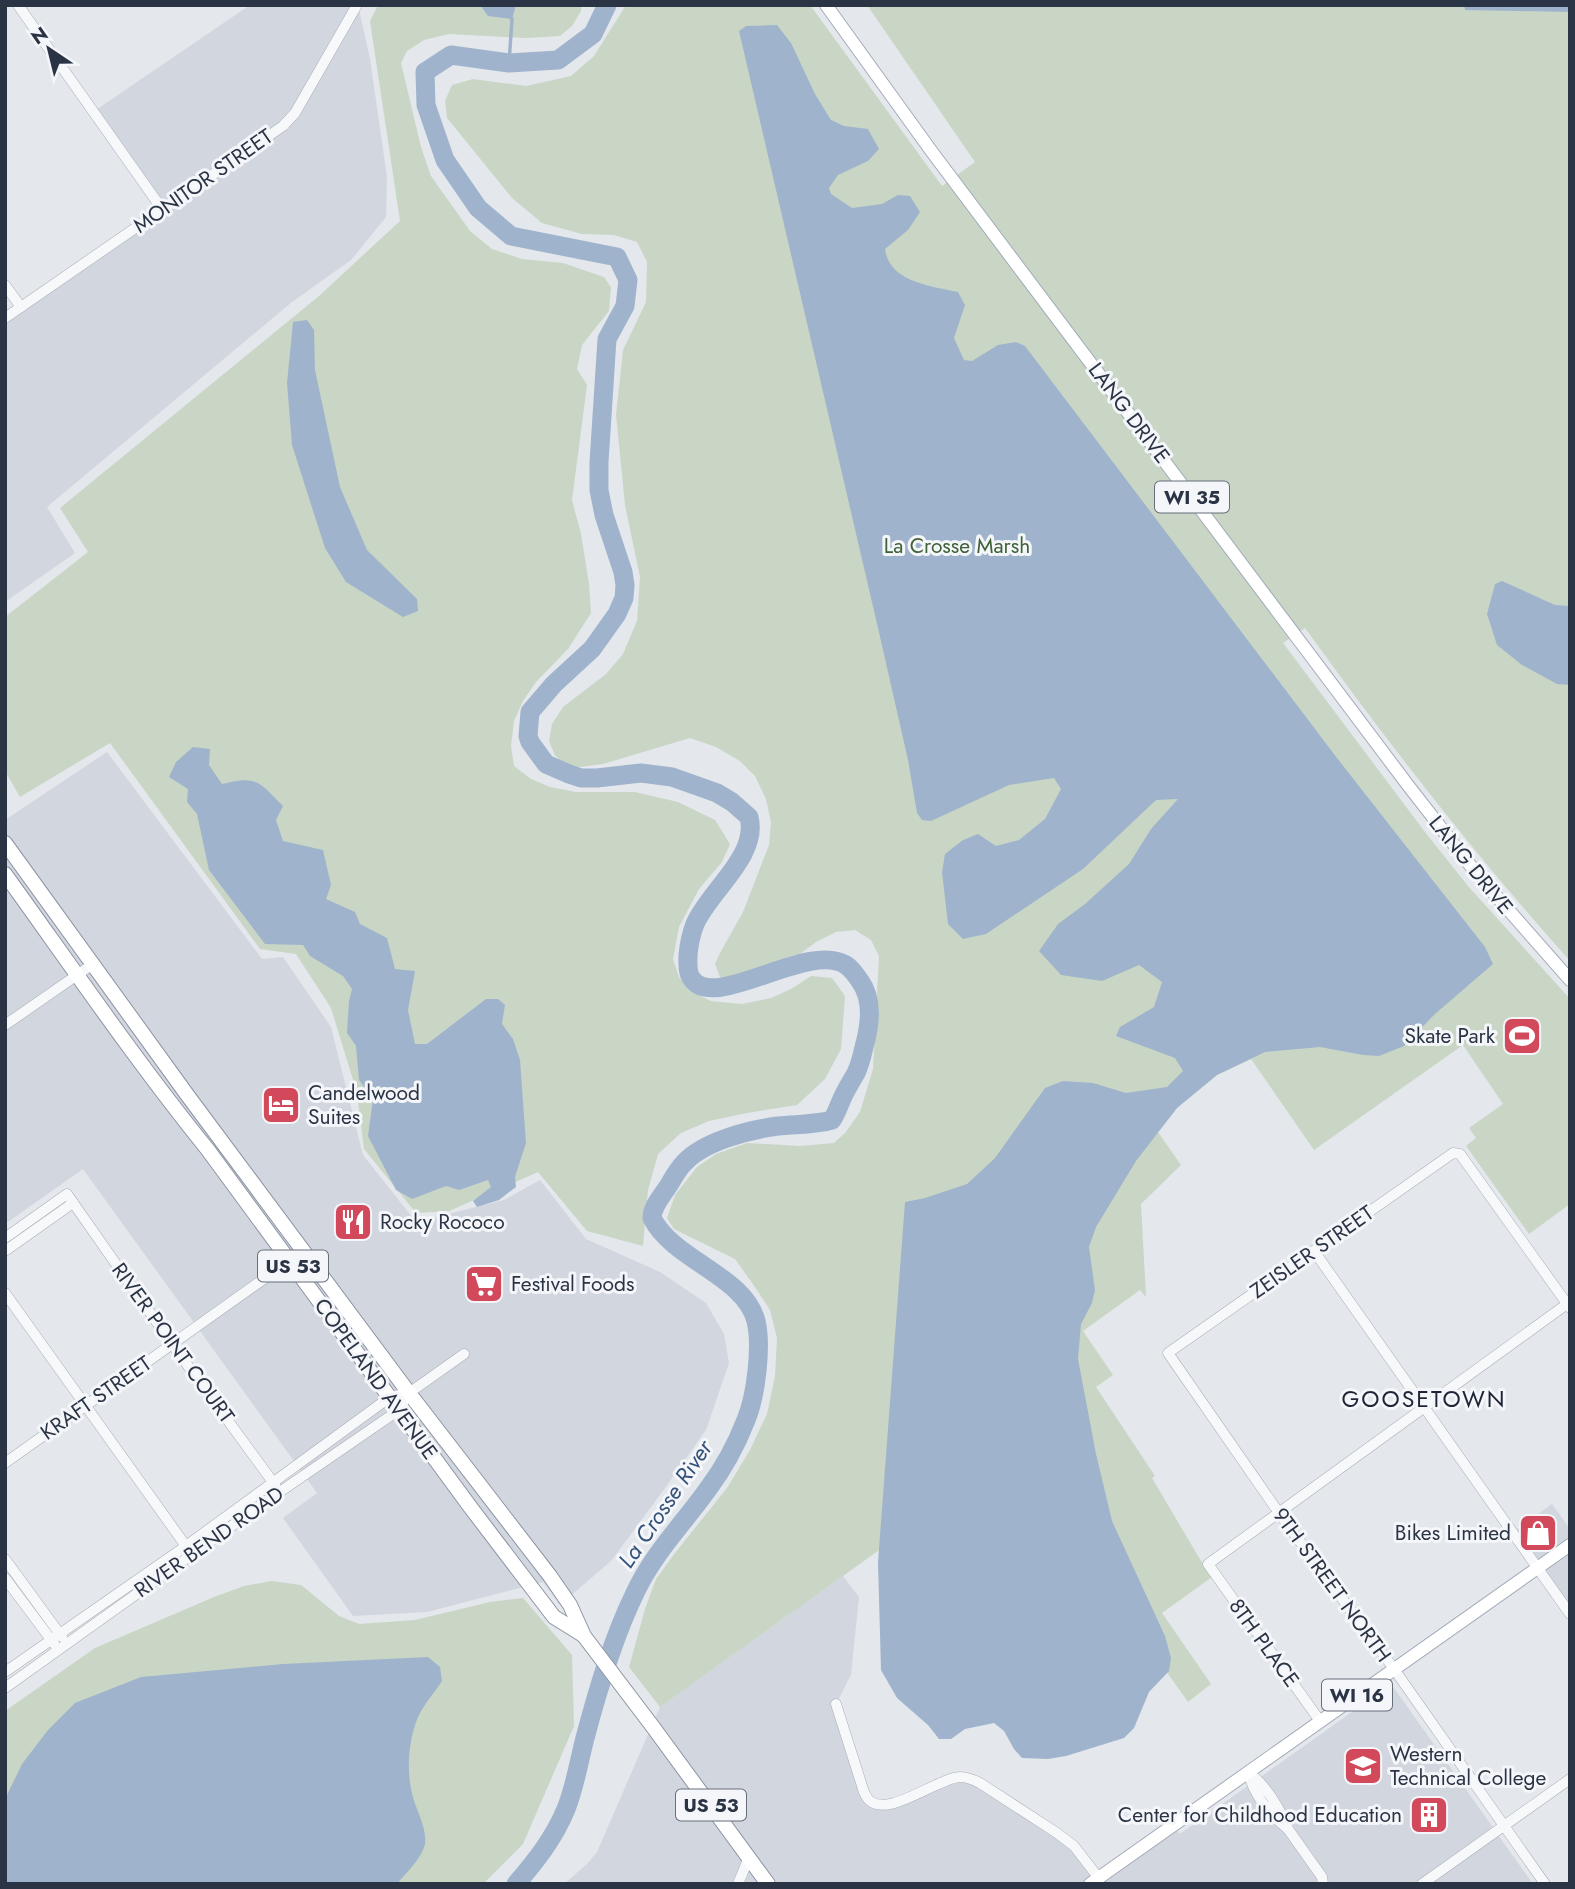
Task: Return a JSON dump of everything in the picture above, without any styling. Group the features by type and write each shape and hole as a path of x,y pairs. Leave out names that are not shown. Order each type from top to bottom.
{"highway":[{"name":"COPELAND AVENUE","path":"5,844 182,1088 555,1584 570,1605 584,1636 749,1857"},
{"name":"COPELAND AVENUE","path":"5,874 471,1508 554,1617 584,1636"},
{"path":"231,1180 243,1187 272,1225 278,1228 286,1227"},
{"name":"US 53","path":"749,1857 768,1884"}],"main road":[{"name":"LANG DRIVE","path":"826,5 932,152 1407,784 1477,874 1570,980"},
{"name":"WI 16","path":"1100,1882 1248,1772 1570,1545"}],"street":[{"path":"18,5 162,209"},
{"name":"MONITOR STREET","path":"5,318 290,120 357,5"},
{"path":"5,285 21,307"},
{"path":"5,1025 93,964"},
{"name":"ZEISLER STREET","path":"1168,1353 1450,1154 1457,1153 1568,1306"},
{"path":"5,1238 70,1199"},
{"path":"5,1251 70,1199"},
{"name":"RIVER POINT COURT","path":"70,1199 172,1345 280,1491"},
{"path":"1314,1251 1570,1614"},
{"name":"KRAFT STREET","path":"5,1462 289,1261"},
{"path":"5,1293 189,1550"},
{"path":"1279,1513 1568,1306"},
{"name":"9TH STREET NORTH","path":"1168,1353 1279,1513 1545,1884"},
{"name":"RIVER BEND ROAD","path":"189,1550 273,1482 390,1397 409,1393 464,1354"},
{"name":"RIVER BEND ROAD","path":"5,1688 59,1642 189,1550 399,1410 409,1393"},
{"name":"8TH PLACE","path":"1279,1513 1208,1564 1320,1721"},
{"path":"5,1559 59,1642"},
{"path":"5,1578 59,1642"},
{"name":"RIVER BEND ROAD","path":"5,1672 59,1642"},
{"path":"836,1704 863,1790 869,1801 881,1806 895,1803 948,1780 960,1777 970,1779 981,1783 1074,1846 1100,1882"},
{"path":"1248,1772 1251,1786 1273,1817 1288,1829 1323,1880 1332,1884"},
{"path":"1422,1884 1570,1779"},
{"path":"738,1884 749,1857"}],"shaded area":[{"path":"250,5 358,5 370,59 387,177 386,217 351,260 292,302 47,507 75,553 5,602 5,318 162,209 93,112"},
{"path":"107,752 262,959 283,957 331,1027 363,1155 416,1222 504,1200 540,1180 586,1239 660,1272 706,1303 724,1334 729,1363 706,1430 612,1560 560,1605 543,1582 427,1612 353,1616 283,1518 317,1493 83,1169 5,1224 5,820"},
{"path":"1552,1504 1570,1529 1570,1614 1512,1533"},
{"path":"843,1576 859,1597 851,1675 836,1704 863,1789 881,1806 960,1777 1057,1833 1099,1876 1173,1825 1180,1834 1383,1690 1394,1688 1533,1884 564,1884 597,1852 660,1707"}],"green space":[{"path":"378,5 581,5 581,11 572,26 560,36 527,38 449,34 424,40 407,51 401,63 421,147 431,176 470,231 492,249 522,259 563,263 604,277 611,287 609,311 582,345 577,369 587,385 572,500 581,534 591,613 568,649 536,682 523,701 514,721 511,746 514,766 531,779 550,787 576,792 635,792 678,802 715,820 730,844 722,862 699,889 679,927 673,959 679,977 688,990 711,1001 742,1004 771,998 811,976 832,978 845,996 841,1049 825,1079 797,1105 709,1121 681,1133 658,1154 648,1190 643,1246 587,1231 538,1172 449,1211 416,1213 364,1149 357,1093 331,1008 296,954 260,949 110,743 20,797 5,771 5,617 88,552 60,508 319,296 400,221 370,21"},
{"name":"La Crosse Marsh","path":"626,5 810,5 942,186 975,162 867,5 1570,5 1570,961 1433,798 1305,628 1283,643 1468,886 1570,999 1570,1204 1529,1234 1466,1146 1476,1138 1469,1128 1503,1104 1463,1045 1314,1150 1251,1059 1217,1075 1177,1108 1158,1132 1181,1165 1141,1204 1146,1297 1140,1290 1083,1331 1113,1375 1096,1387 1155,1476 1152,1478 1212,1577 1162,1613 1211,1684 1188,1702 1012,1455 660,1707 629,1667 656,1579 727,1488 750,1450 767,1414 775,1376 777,1338 770,1310 735,1259 674,1229 667,1218 675,1195 697,1167 716,1154 747,1143 800,1146 834,1143 845,1133 860,1112 873,1069 879,956 871,940 855,930 836,932 816,942 789,962 728,981 720,977 715,964 743,912 769,845 771,822 766,799 755,776 740,761 716,747 690,738 603,764 573,768 555,755 549,741 552,724 563,707 606,674 623,654 637,621 640,577 625,505 616,415 623,350 646,302 647,262 637,242 614,235 582,234 542,223 512,198 447,118 445,101 452,85 473,79 526,86 571,76 594,56"},
{"path":"272,1581 301,1585 339,1616 359,1624 415,1620 490,1602 523,1598 572,1655 574,1726 523,1844 483,1884 5,1884 5,1711 95,1648 214,1597 244,1586"}],"water":[{"path":"480,5 516,5 512,19 488,16"},
{"path":"1464,5 1570,5 1570,12 1465,10"},
{"path":"777,25 791,43 815,94 831,120 844,126 868,129 879,149 868,161 838,175 829,188 831,194 852,208 882,204 898,195 910,196 920,212 908,230 885,249 894,269 913,281 958,292 965,305 954,338 964,360 972,361 998,345 1016,342 1025,346 1337,758 1485,947 1493,964 1435,1014 1404,1046 1379,1056 1320,1047 1265,1052 1217,1075 1177,1108 1136,1161 1096,1227 1089,1247 1095,1290 1092,1303 1081,1324 1078,1359 1112,1521 1165,1636 1171,1658 1169,1671 1149,1692 1134,1728 1124,1738 1048,1759 1022,1758 1004,1731 994,1723 965,1729 951,1739 939,1739 928,1725 897,1698 881,1670 878,1562 905,1202 967,1184 995,1158 1045,1088 1063,1081 1093,1083 1126,1093 1167,1087 1183,1071 1175,1058 1116,1036 1120,1027 1154,1007 1162,982 1139,965 1102,981 1061,975 1039,951 1058,924 1085,904 1129,864 1151,829 1178,799 1156,800 1083,869 986,934 963,939 948,924 942,872 945,854 963,840 978,834 996,846 1019,840 1045,819 1061,789 1054,778 1009,785 931,821 922,820 917,813 908,760 878,628 739,31 746,26"},
{"path":"307,320 314,330 315,370 340,487 367,550 417,599 418,611 403,617 346,582 325,548 292,445 287,383 293,322"},
{"path":"1502,581 1555,605 1570,606 1570,685 1557,684 1522,665 1497,645 1487,614 1495,584"},
{"path":"193,747 210,749 209,765 222,784 243,780 257,783 283,806 276,820 283,841 323,850 331,885 326,899 355,912 360,924 387,938 395,969 415,971 408,1010 415,1044 427,1044 486,999 498,999 505,1005 502,1024 513,1039 520,1060 526,1143 515,1177 516,1187 499,1200 477,1207 473,1201 491,1187 488,1180 459,1190 446,1186 412,1199 396,1190 368,1136 373,1099 359,1080 356,1046 347,1033 352,989 343,976 310,956 303,945 265,944 209,870 197,814 187,802 188,789 169,777 176,762"},
{"path":"428,1657 440,1667 442,1681 418,1717 410,1746 409,1767 411,1787 423,1826 425,1844 417,1860 397,1884 8,1884 5,1875 7,1795 22,1764 48,1730 75,1703 141,1677 283,1664"}],"waterway":[{"name":"La Crosse River","path":"516,1884 544,1849 566,1809 607,1664 635,1593 659,1552 724,1464 742,1429 753,1398 758,1331 749,1305 724,1280 662,1233 652,1218 654,1209 682,1165 703,1148 754,1130 832,1120 859,1067 870,1013 864,988 855,974 846,965 829,960 785,968 738,984 717,988 701,986 688,971 692,932 702,912 747,846 749,817 717,793 672,777 641,773 581,778 569,774 546,764 528,736 530,712 554,684 592,649 617,614 624,598 623,572 604,515 599,490 599,462 607,339 625,306 628,280 617,257 511,236 478,208 445,160 426,105 425,72 451,55 509,63 558,60 593,34 607,5"},
{"path":"509,63 510,17"}],"place":[{"name":"Skate Park","path":"1522,1036"},
{"name":"Candelwood Suites","path":"281,1105"},
{"name":"Rocky Rococo","path":"353,1222"},
{"name":"Festival Foods","path":"484,1284"},
{"name":"Bikes Limited","path":"1538,1533"},
{"name":"Western Technical College","path":"1363,1766"},
{"name":"Center for Childhood Education","path":"1429,1815"}],"district":[{"name":"GOOSETOWN","path":"1424,1399"}]}
